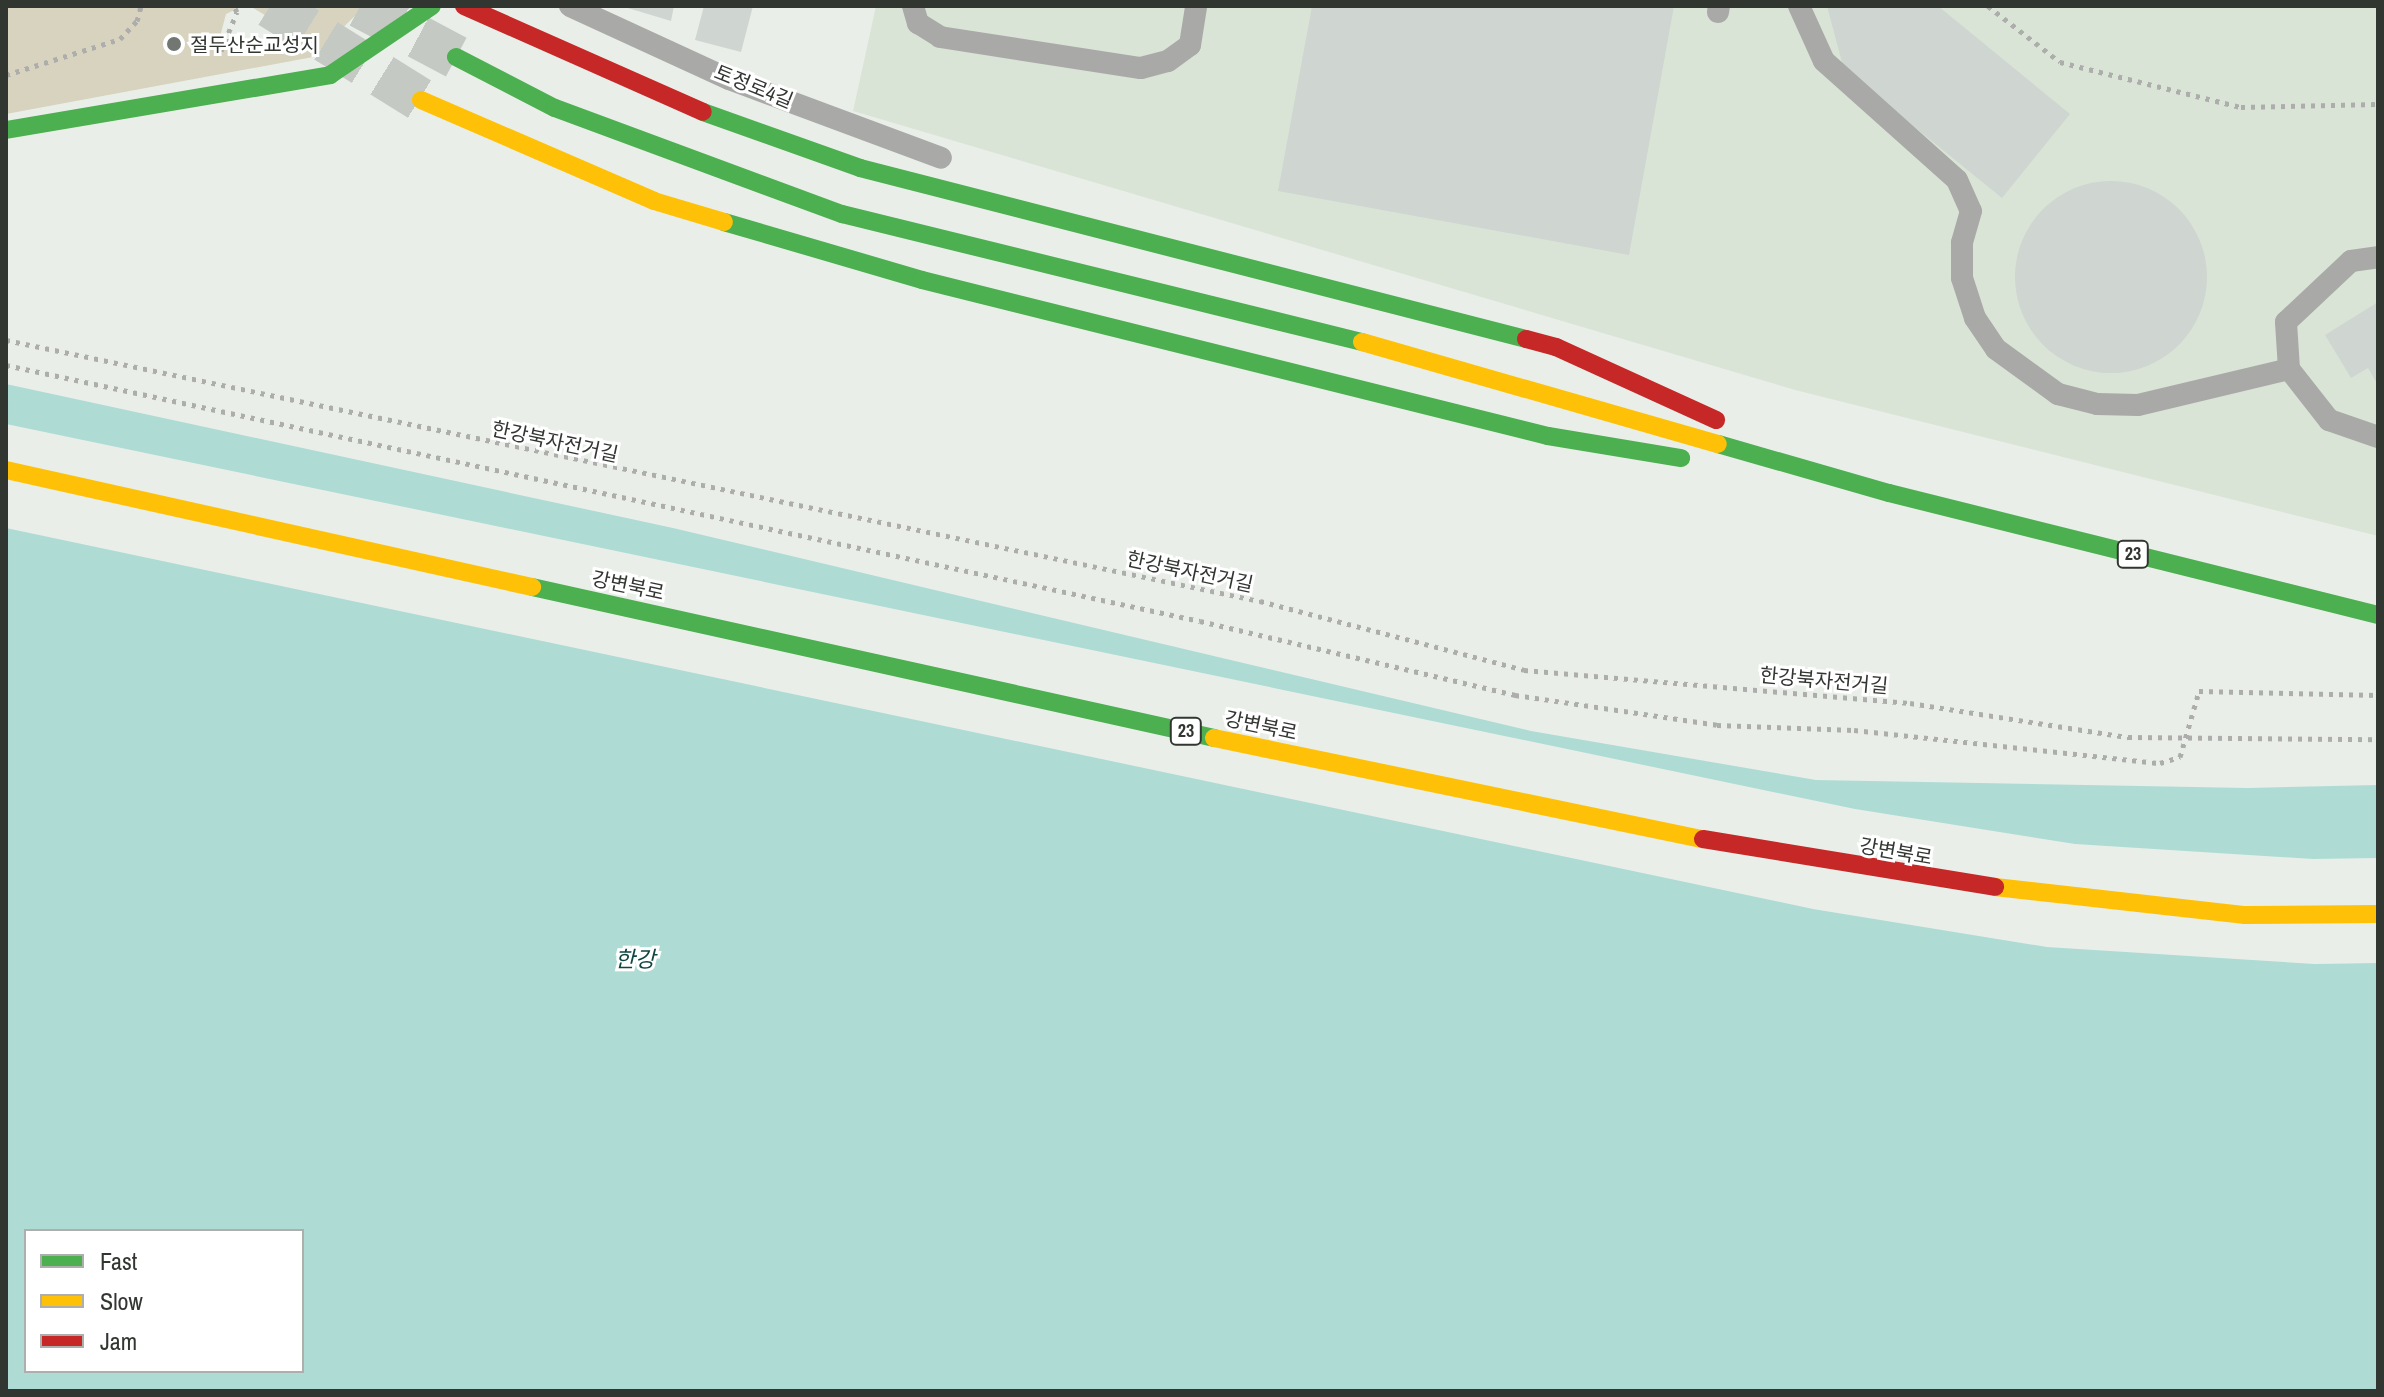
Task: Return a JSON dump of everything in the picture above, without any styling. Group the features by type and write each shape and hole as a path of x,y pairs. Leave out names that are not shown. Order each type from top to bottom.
{"highway":[{"path":"6,130 330,75 432,6"},
{"path":"464,6 739,128 860,168 1556,347 1849,481"},
{"name":"23","path":"456,57 555,108 842,214 1331,333 1889,493 2378,615"},
{"name":"23","path":"421,100 654,201 922,280 1548,436 1889,493"},
{"name":"강변북로","path":"6,470 1473,795 1743,847 1946,882 2245,915 2378,914"}],"lane":[{"name":"토정로4길","path":"570,6 729,79 941,158"},
{"path":"913,6 918,23 940,37 1141,68 1168,61 1190,45 1196,6"},
{"path":"1799,6 1824,61 1957,180 1971,211 1962,243 1962,278 1975,318 1996,349 2024,373 2058,394 2097,404 2138,405 2188,397 2289,369"},
{"path":"2378,257 2351,261 2286,322 2289,369 2329,420 2378,437"}],"path":[{"path":"6,75 120,39 137,21 141,6"},
{"path":"1988,6 2060,62 2241,107 2378,104"},
{"name":"한강북자전거길","path":"6,340 1260,601 1524,670 1910,703 2128,737 2378,739"},
{"path":"6,365 1185,618 1515,695 1717,725 1854,730 2160,763 2180,757 2199,691 2378,695"}],"shaded area":[{"name":"절두산순교성지","path":"6,6 243,6 226,14 221,33 235,48 255,47 273,34 268,17 250,6 365,6 313,57 6,114"},
{"path":"876,6 2378,6 2378,536 1795,390 853,111"}],"water":[{"name":"한강","path":"6,384 673,528 1531,731 1816,780 2248,788 2378,785 2378,1391 6,1391"}],"pier":[{"path":"6,424 1855,809 2075,844 2313,859 2378,858 2378,963 2315,964 2047,947 1813,909 6,528"}],"building":[{"path":"621,6 674,6 671,21"},
{"path":"704,6 753,6 741,52 695,40"},
{"path":"1312,6 1674,6 1629,255 1278,191"},
{"path":"1827,6 1938,6 2070,114 2002,198 1844,70"},
{"path":"2111,181 2130,182 2148,188 2179,209 2200,240 2206,258 2206,296 2200,314 2179,345 2148,366 2130,372 2111,373 2092,372 2074,366 2043,345 2022,314 2016,296 2015,277 2016,258 2022,240 2043,209 2074,188 2092,182"},
{"path":"2378,302 2378,385 2368,368 2351,378 2325,335"}],"tunnel":[{"path":"270,6 421,100"},
{"path":"360,6 456,57"}],"traffic: fast":[{"path":"6,130 330,75 432,6"},
{"path":"456,57 555,108 842,214 1362,342"},
{"path":"703,112 860,168 1526,339"},
{"path":"724,222 922,280 1548,436 1681,458"},
{"path":"1718,444 1889,493 2378,615"},
{"path":"532,587 1214,738"}],"traffic: slow":[{"path":"421,100 654,201 724,222"},
{"path":"1362,342 1718,444"},
{"path":"6,470 532,587"},
{"path":"1214,738 1703,839"},
{"path":"1995,887 2245,915 2378,914"}],"traffic: jam":[{"path":"464,6 703,112"},
{"path":"1526,339 1556,347 1716,420"},
{"path":"1703,839 1995,887"}],"place":[{"name":"절두산순교성지","path":"174,44"}]}
